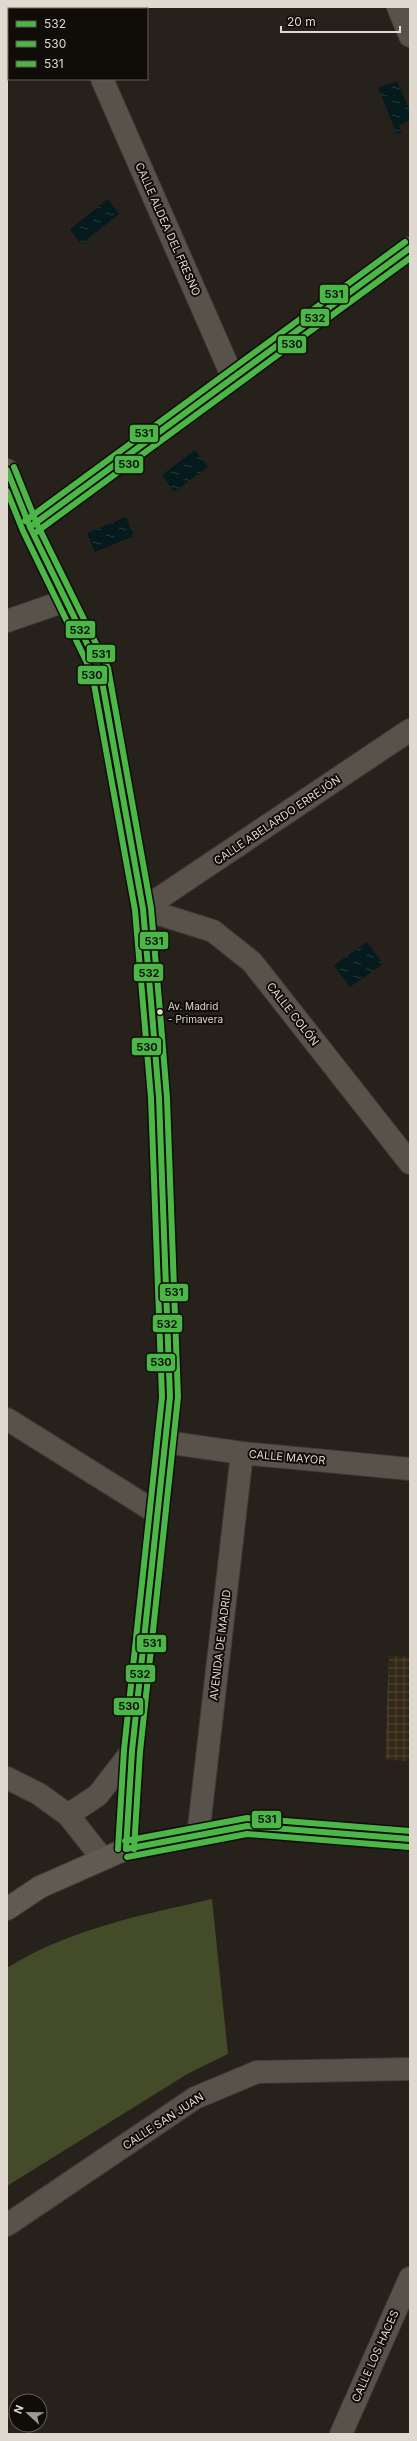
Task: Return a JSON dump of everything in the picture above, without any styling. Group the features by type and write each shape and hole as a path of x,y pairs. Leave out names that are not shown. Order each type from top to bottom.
{"main road":[{"path":"7,1909 40,1887 102,1858 126,1849 247,1826 410,1839"}],"street":[{"path":"398,7 410,36"},
{"name":"CALLE ALDEA DEL FRESNO","path":"102,80 233,378"},
{"path":"30,526 410,248"},
{"path":"7,470 30,526 65,602 100,670 143,909 159,1098 170,1397 132,1752 126,1849"},
{"path":"7,621 65,602"},
{"name":"CALLE ABELARDO ERREJÓN","path":"143,909 410,730"},
{"name":"CALLE COLÓN","path":"143,909 213,931 252,962 410,1163"},
{"path":"7,1419 157,1513"},
{"name":"CALLE MAYOR","path":"165,1442 242,1453 410,1469"},
{"name":"AVENIDA DE MADRID","path":"198,1836 242,1453"},
{"path":"68,1815 98,1795 132,1752"},
{"path":"7,1778 39,1794 68,1815 102,1858"},
{"name":"CALLE SAN JUAN","path":"7,2225 196,2098 257,2072 410,2068"},
{"name":"CALLE LOS HACES","path":"341,2434 410,2278"}],"shaded area":[{"path":"389,1656 410,1657 410,1762 385,1759"}],"green space":[{"path":"212,1899 228,2054 189,2073 7,2186 7,1968 31,1954 81,1933 159,1911"}],"water":[{"path":"397,81 410,111 410,120 399,125 401,133 397,134 378,88"},
{"path":"108,199 119,214 81,244 70,229"},
{"path":"195,450 208,467 174,492 162,475"},
{"path":"126,517 134,536 95,552 87,533"},
{"path":"367,942 383,964 350,987 334,965"}],"transit line":[{"name":"531","path":"25,521 405,242"},
{"name":"532","path":"30,527 410,248"},
{"name":"530","path":"35,533 410,258"},
{"name":"531","path":"14,467 37,524 108,668 151,908 167,1098 178,1397 140,1752 134,1849"},
{"name":"532","path":"7,470 30,527 100,670 143,909 152,1013 159,1098 170,1397 132,1751 126,1849"},
{"name":"530","path":"7,491 23,531 92,673 135,910 151,1098 162,1397 124,1750 118,1849"},
{"name":"531","path":"125,1841 247,1818 410,1831"},
{"name":"532","path":"126,1849 247,1826 410,1839"},
{"name":"530","path":"127,1857 247,1834 409,1847"}],"place":[{"name":"Av. Madrid - Primavera","path":"160,1012"}]}
